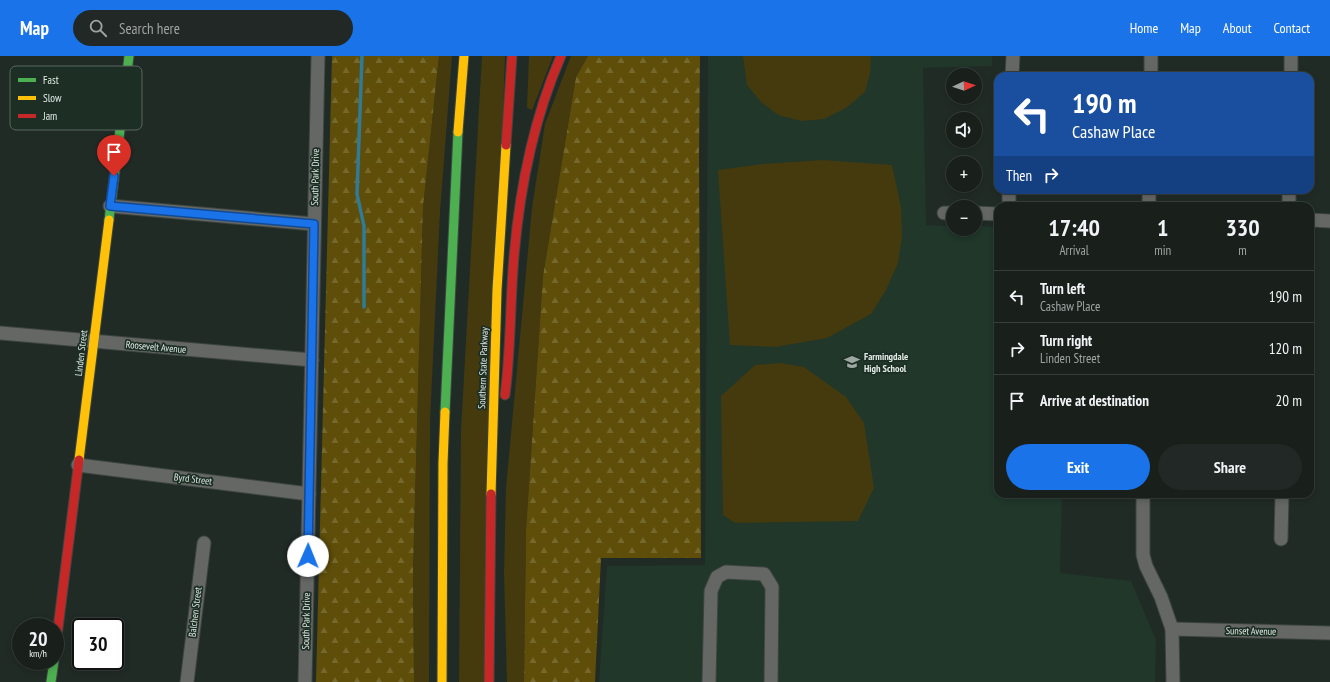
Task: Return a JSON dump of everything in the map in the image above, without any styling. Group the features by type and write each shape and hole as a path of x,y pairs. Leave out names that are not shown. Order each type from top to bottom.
{"main road":[{"name":"Linden Street","path":"128,66 129,56"},
{"path":"442,682 443,463 456,156 464,56"},
{"name":"Southern State Parkway","path":"489,682 489,503 497,288 512,56"},
{"path":"489,503 509,365 516,239 524,173 529,148 544,95 560,56"},
{"name":"Linden Street","path":"59,618 120,130"},
{"path":"51,682 53,670"}],"street":[{"name":"South Park Drive","path":"305,682 318,56"},
{"path":"1012,72 1013,56"},
{"path":"1151,56 1151,72"},
{"path":"1291,56 1291,72"},
{"path":"110,206 314,224"},
{"path":"982,213 994,214"},
{"path":"1314,220 1330,221"},
{"name":"Roosevelt Avenue","path":"0,333 312,360"},
{"name":"Byrd Street","path":"78,465 309,494"},
{"path":"1143,498 1143,555 1146,566 1161,597 1172,629 1173,682"},
{"path":"1281,539 1282,498"},
{"name":"Balchen Street","path":"186,682 204,542"},
{"path":"709,682 711,591 717,577 726,572 764,574 772,587 771,682"},
{"name":"Sunset Avenue","path":"1172,629 1330,633"}],"shaded area":[{"path":"439,56 452,56 440,212 430,420 429,682 414,682 413,572 423,207"},
{"path":"482,56 505,56 484,682 459,682 461,431"},
{"path":"529,56 553,56 532,110 527,108"},
{"path":"571,56 588,56 576,77 543,276 526,530 524,682 507,682 504,573 506,488 532,208 545,124"},
{"name":"Farmingdale High School","path":"708,56 992,56 992,66 923,68 926,225 946,226 946,236 982,236 982,226 994,227 994,498 1062,498 1060,573 1131,581 1156,640 1155,682 599,682 607,566 705,565"},
{"path":"743,56 871,56 870,73 865,92 846,108 824,119 801,121 778,115 761,102 747,85"},
{"path":"822,160 892,165 901,207 902,237 898,263 886,290 871,314 827,338 775,347 730,345 718,170 763,164"},
{"path":"780,363 804,367 846,397 864,423 874,488 858,521 735,523 723,515 721,396 755,365"}],"green space":[{"path":"332,56 439,56 423,207 413,572 414,682 316,682"},
{"path":"588,56 700,56 701,558 601,558 595,682 524,682 526,530 543,276 576,77"}],"waterway":[{"path":"362,56 357,194 364,226 364,307"}],"traffic: fast":[{"path":"128,66 129,56"},
{"path":"109,220 120,130"},
{"path":"445,412 458,132"},
{"path":"51,682 53,670"}],"traffic: slow":[{"path":"458,132 464,56"},
{"path":"491,494 497,290 506,145"},
{"path":"79,460 109,220"},
{"path":"442,682 443,463 445,412"}],"traffic: jam":[{"path":"506,145 512,56"},
{"path":"505,395 514,256 524,179 535,129 551,80 561,56"},
{"path":"59,618 79,460"},
{"path":"489,682 491,494"}],"place":[{"name":"Farmingdale High School","path":"852,362"}],"route":[{"path":"114,176 110,206 314,224 308,556"}]}
